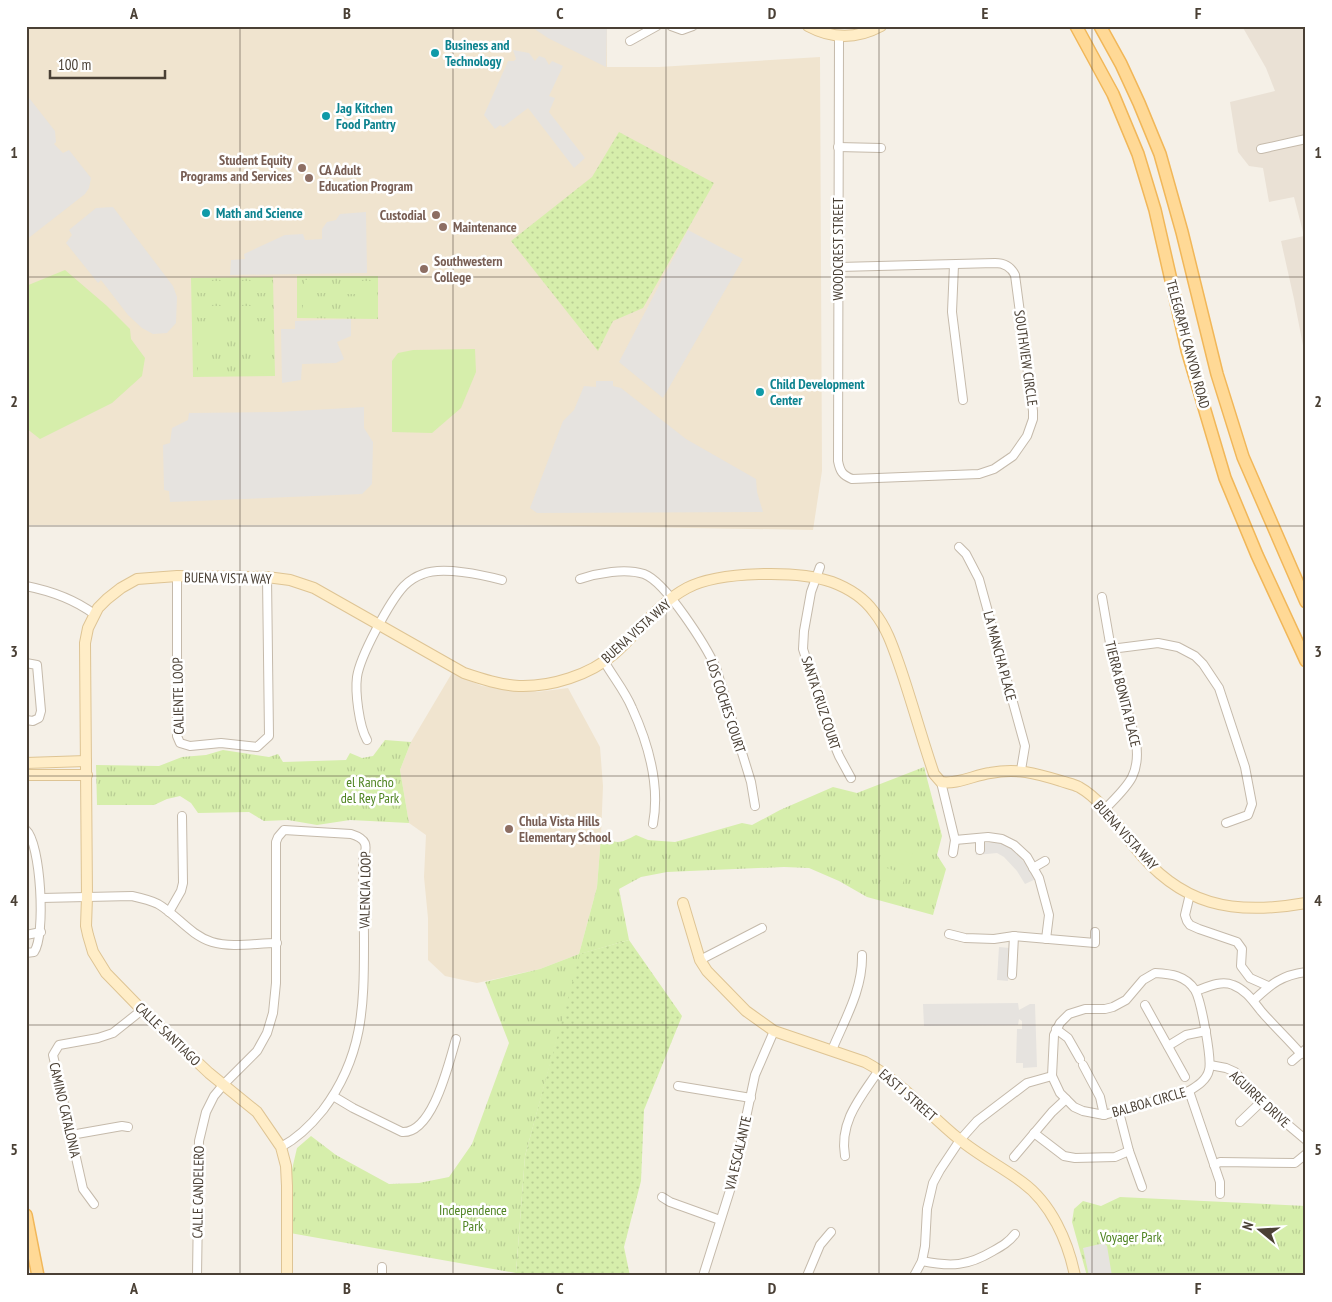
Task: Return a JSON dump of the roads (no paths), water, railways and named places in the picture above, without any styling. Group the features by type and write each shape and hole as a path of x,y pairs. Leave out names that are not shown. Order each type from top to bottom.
{"main road":[{"name":"TELEGRAPH CANYON ROAD","path":"1076,26 1113,94 1138,154 1155,210 1187,350 1225,478 1256,555 1306,661"},
{"name":"TELEGRAPH CANYON ROAD","path":"1100,26 1121,64 1160,154 1182,232 1217,374 1243,457 1306,602"},
{"path":"26,1215 38,1276"}],"street":[{"path":"630,41 657,26"},
{"path":"671,26 682,30 693,26"},
{"path":"808,26 822,33 839,36 865,33 881,26"},
{"name":"WOODCREST STREET","path":"838,461 839,36"},
{"path":"1261,149 1306,139"},
{"path":"838,148 882,148"},
{"name":"SOUTHVIEW CIRCLE","path":"838,461 841,472 852,479 979,474 994,469 1007,461 1023,443 1030,428 1034,411 1015,275 1008,266 1000,263 839,267"},
{"path":"954,265 952,312 963,400"},
{"name":"LA MANCHA PLACE","path":"959,547 966,554 980,581 1025,746 1021,770"},
{"name":"SANTA CRUZ COURT","path":"820,567 811,592 804,627 803,649 834,744 851,778"},
{"path":"367,740 359,720 357,677 363,656 395,597 406,584 423,574 431,572 460,572 502,580"},
{"name":"LOS COCHES COURT","path":"580,579 593,574 608,572 644,574 654,579 671,599 708,650 716,668 751,782 755,806"},
{"name":"BUENA VISTA WAY","path":"86,775 85,643 88,628 94,614 107,599 121,588 138,579 177,576 290,580 314,588 464,673 487,681 518,686 557,682 579,674 604,661 614,654 653,613 686,589 714,579 741,576 782,575 816,578 837,584 852,592 869,606 881,622 890,639 914,706 934,774 942,782 990,773 1021,770 1036,773 1078,787 1105,809 1142,857 1168,880 1190,894 1231,908 1267,908 1306,903"},
{"name":"CALIENTE LOOP","path":"177,576 177,736 180,743 190,746 221,743 257,746 269,736 267,578"},
{"path":"26,586 62,596 84,606 94,614"},
{"name":"TIERRA BONITA PLACE","path":"1102,597 1111,649 1138,756 1136,772 1130,783 1105,809"},
{"path":"1111,649 1148,643 1158,643 1178,648 1195,656 1219,688 1245,767 1252,804 1248,815 1226,823"},
{"path":"604,661 632,707 654,772 656,798 653,824"},
{"path":"26,663 37,665 41,711 39,718 33,721 26,720"},
{"path":"26,763 86,761"},
{"path":"26,775 86,775"},
{"name":"CALLE SANTIAGO","path":"86,775 86,926 90,943 106,973 209,1073 257,1112 281,1147 286,1166 288,1276"},
{"path":"942,782 955,840 952,853"},
{"path":"169,912 181,891 183,883 182,816"},
{"path":"26,830 29,833 41,898 40,932 37,948 30,952"},
{"name":"VALENCIA LOOP","path":"224,1084 251,1058 269,1029 273,1013 276,993 278,837 284,830 351,834 359,837 364,841 366,849 363,860 364,999 355,1046 347,1070 333,1096 307,1128 292,1141 281,1147"},
{"path":"955,840 988,837 1002,839 1014,845 1027,857 1039,878 1049,915 1046,939"},
{"path":"980,838 980,850"},
{"path":"1033,868 1044,861"},
{"path":"1190,894 1185,915 1190,925 1237,942 1242,949 1241,966 1250,978 1268,986"},
{"path":"41,898 139,898 157,904 196,934 211,942 227,945 277,942"},
{"name":"EAST J STREET","path":"683,903 700,960 724,990 746,1011 774,1031 865,1062 879,1070 892,1079 960,1140 1024,1182 1039,1198 1056,1222 1071,1255 1075,1276"},
{"path":"700,960 762,928"},
{"path":"26,935 40,932"},
{"path":"949,934 964,938 994,939 1014,936 1095,943 1096,932"},
{"path":"1012,975 1014,936"},
{"path":"832,1050 858,989 862,955"},
{"path":"1254,1000 1272,983 1306,972"},
{"path":"914,1276 922,1260 925,1246 927,1209 933,1183 940,1170 960,1140 977,1121 1027,1083 1052,1076 1054,1035 1056,1028 1069,1014 1085,1009 1113,1007 1126,1000 1143,980 1155,973 1173,974 1182,978 1196,991 1206,1031 1210,1065"},
{"path":"1196,991 1209,986 1227,983 1240,989 1254,1000 1259,1009 1303,1051 1292,1061"},
{"path":"1145,1005 1185,1077"},
{"name":"CAMINO CATALONIA","path":"94,1204 83,1189 53,1055 59,1045 98,1038 113,1033 142,1010"},
{"path":"1056,1028 1068,1038 1082,1062 1100,1097 1104,1115"},
{"name":"VIA ESCALANTE","path":"703,1276 732,1184 759,1064 774,1031"},
{"path":"1168,1046 1186,1036 1206,1031"},
{"path":"333,1096 402,1132 409,1132 418,1127 438,1097 456,1039"},
{"name":"BALBOA CIRCLE","path":"1052,1076 1060,1093 1074,1107 1083,1111 1104,1115 1189,1091 1199,1085 1209,1072 1210,1065"},
{"name":"AGUIRRE DRIVE","path":"1210,1065 1235,1072 1261,1102 1306,1140"},
{"path":"845,1156 843,1145 850,1113 879,1070"},
{"name":"CALLE CANDELERO","path":"197,1276 199,1141 206,1112 214,1096 224,1084"},
{"path":"678,1086 751,1098"},
{"path":"1189,1091 1220,1182 1220,1194"},
{"path":"1014,1157 1052,1112 1066,1099"},
{"path":"1240,1122 1261,1102"},
{"path":"1119,1112 1142,1187"},
{"path":"71,1135 122,1126 128,1127"},
{"path":"1034,1133 1064,1156 1074,1158 1115,1157 1130,1151"},
{"path":"1214,1165 1220,1162 1295,1163 1306,1154"},
{"path":"662,1196 670,1202 720,1220"},
{"path":"807,1276 820,1245 831,1232"},
{"path":"922,1260 946,1265 969,1262 981,1258 1009,1242 1015,1234"},
{"path":"382,1267 382,1276"}],"place":[{"name":"Business and Technology","path":"435,53"},
{"name":"Jag Kitchen Food Pantry","path":"326,116"},
{"name":"Student Equity Programs and Services","path":"302,168"},
{"name":"CA Adult Education Program","path":"309,178"},
{"name":"Math and Science","path":"206,213"},
{"name":"Custodial","path":"436,215"},
{"name":"Maintenance","path":"443,227"},
{"name":"Southwestern College","path":"424,269"},
{"name":"Child Development Center","path":"760,392"},
{"name":"Chula Vista Hills Elementary School","path":"509,829"}],"park label":[{"name":"el Rancho del Rey Park","path":"370,790"},
{"name":"Independence Park","path":"473,1218"},
{"name":"Voyager Park","path":"1131,1237"}]}
